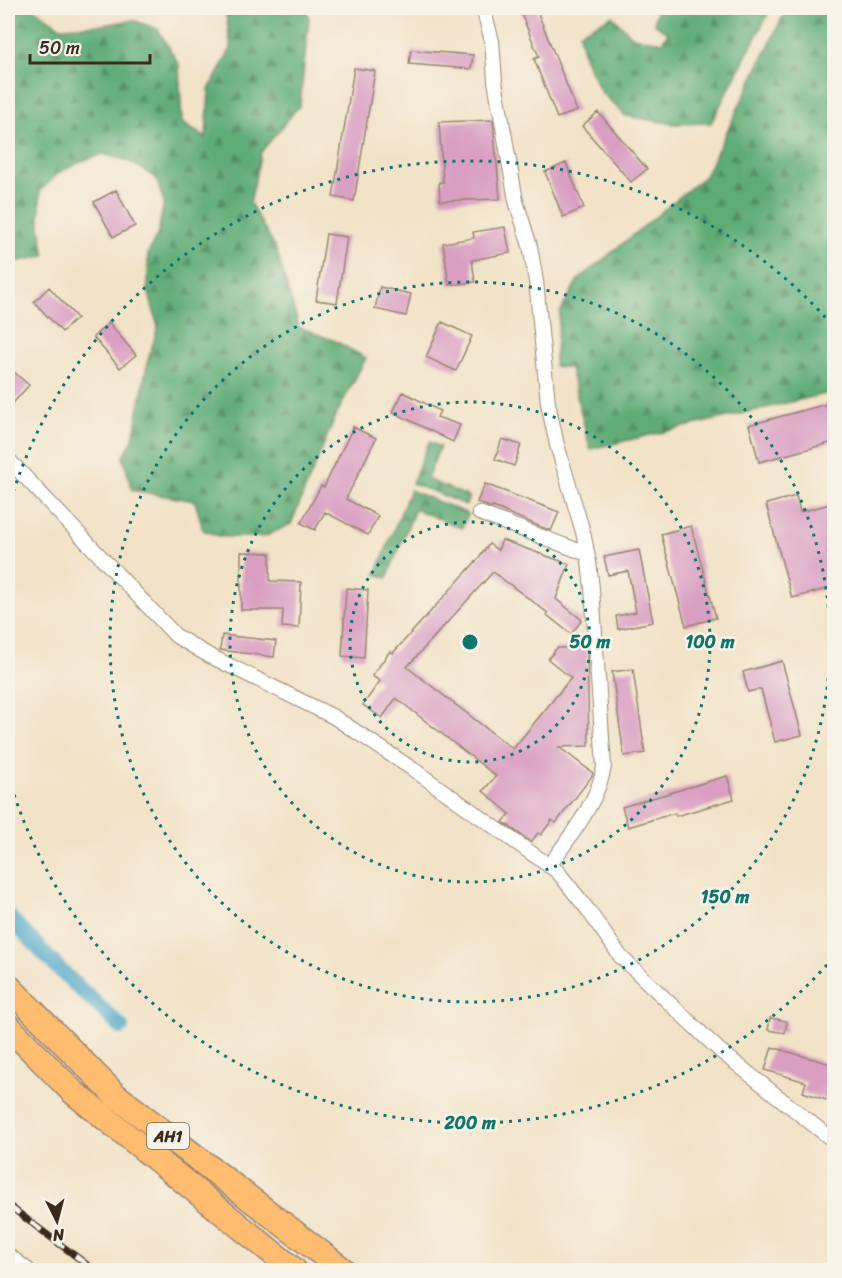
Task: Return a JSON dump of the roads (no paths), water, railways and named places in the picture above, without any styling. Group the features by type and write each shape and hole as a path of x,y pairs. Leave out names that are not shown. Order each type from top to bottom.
{"highway":[{"name":"AH1","path":"8,986 115,1095 343,1270"},
{"name":"AH1","path":"8,1026 73,1092 294,1270"}],"street":[{"path":"483,8 492,41 495,81 516,201 530,246 536,281 548,403 557,445 583,532 592,589 604,767 600,785 577,826 549,866"},
{"path":"8,459 176,636 208,655 334,717 414,770 558,872 621,957 719,1050 834,1141"},
{"path":"479,513 587,554"},
{"path":"8,1256 18,1270"},
{"path":"8,1256 28,1270"}],"waterway":[{"path":"8,916 60,970 121,1027"}],"railway":[{"path":"8,1205 94,1270"}]}
